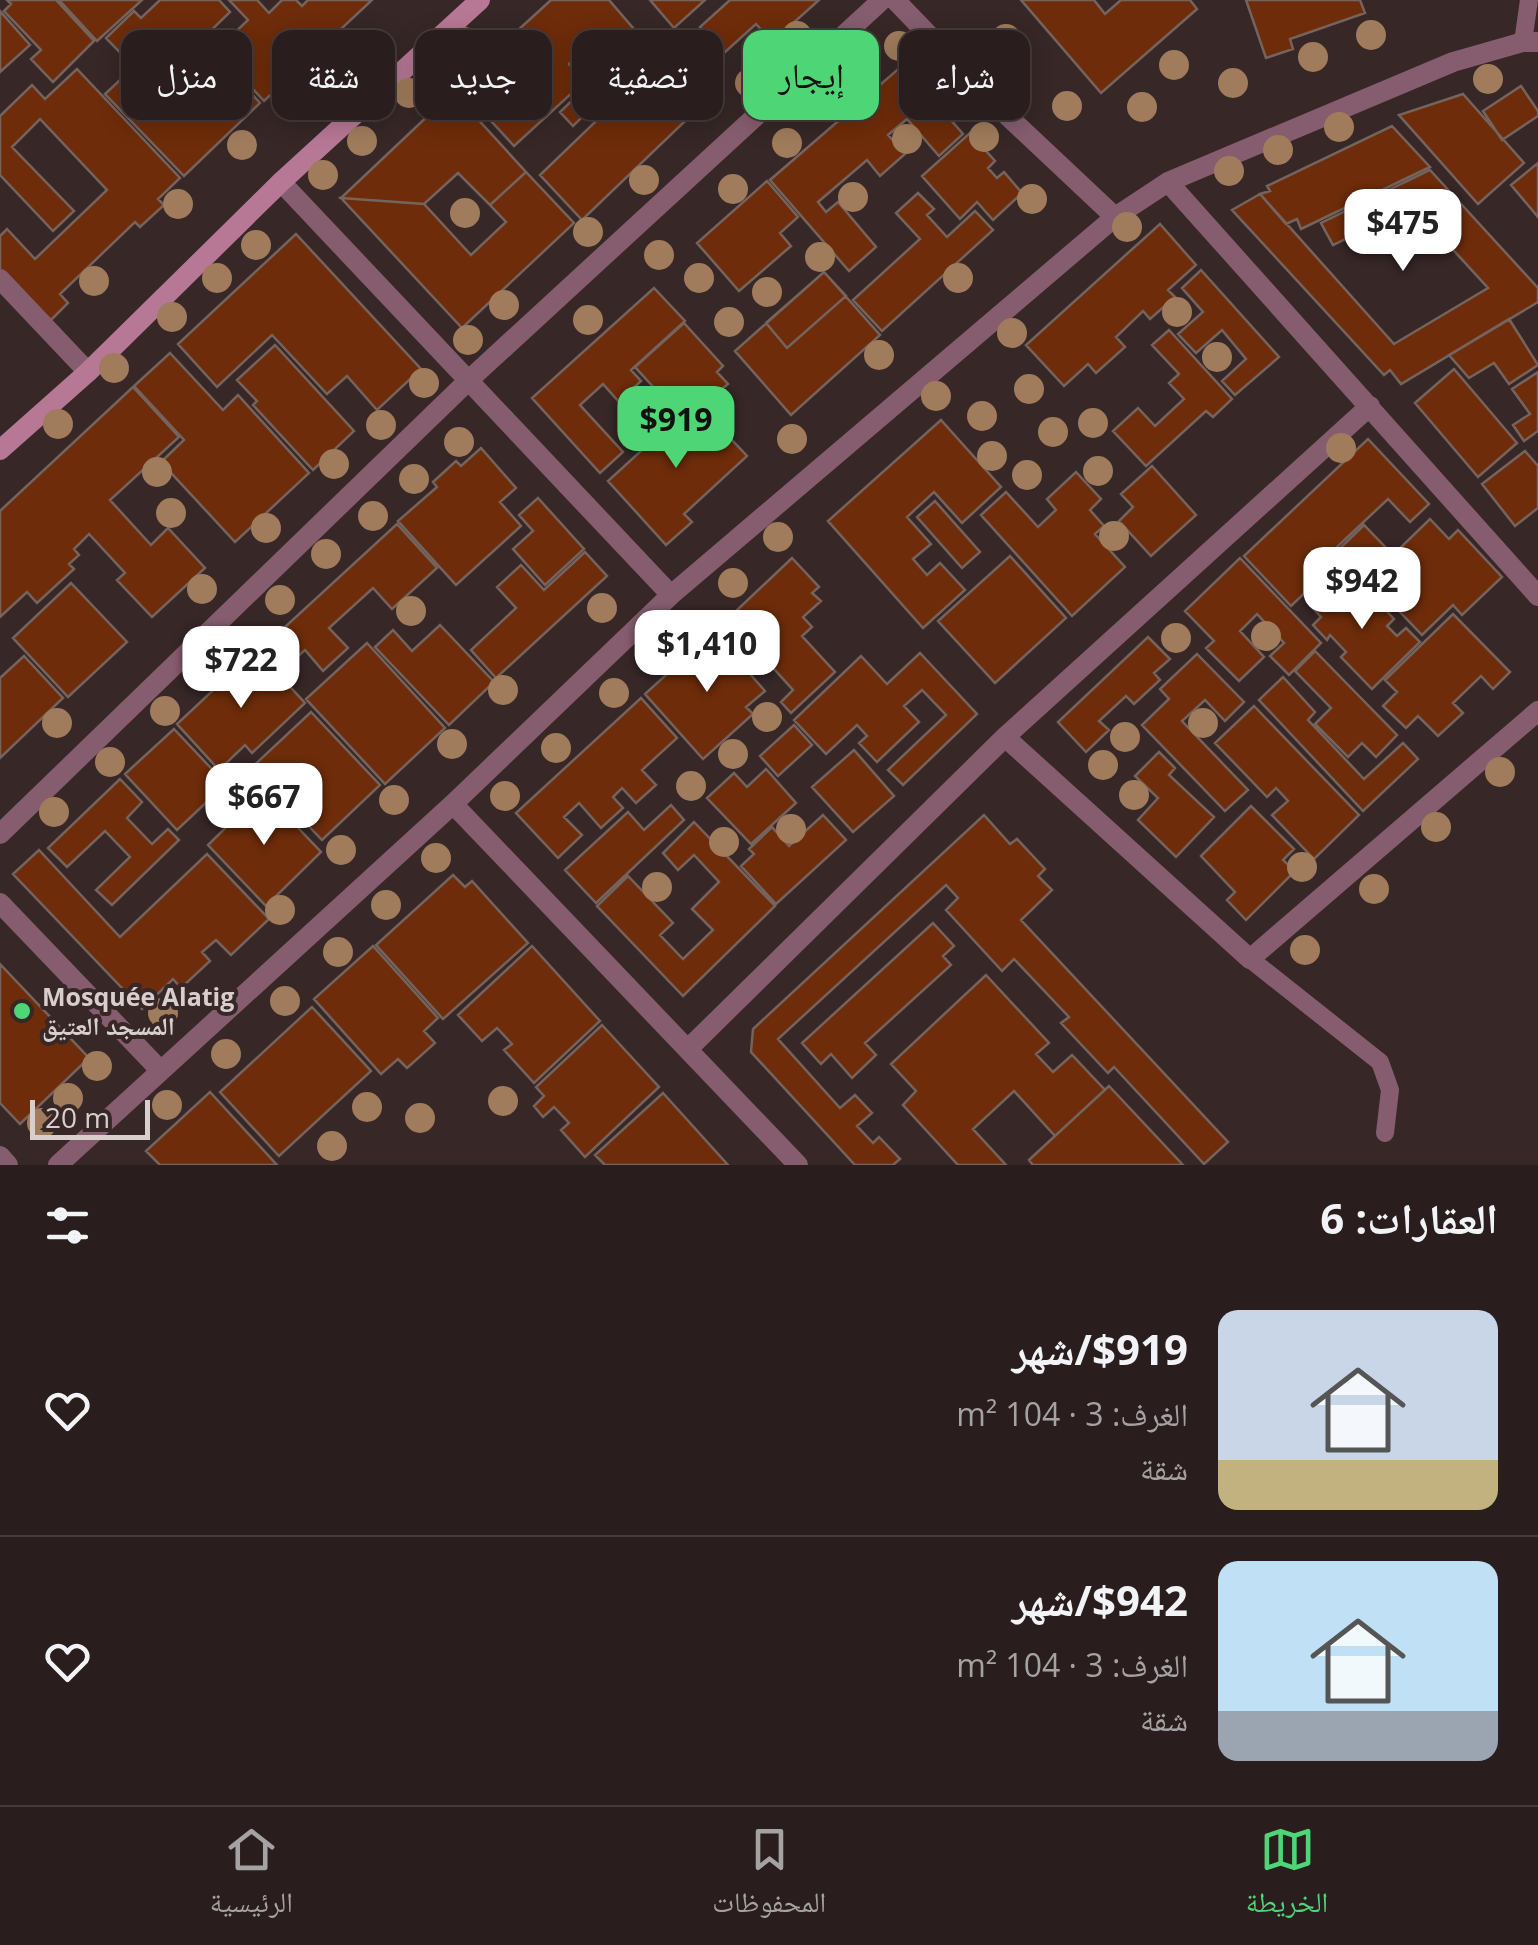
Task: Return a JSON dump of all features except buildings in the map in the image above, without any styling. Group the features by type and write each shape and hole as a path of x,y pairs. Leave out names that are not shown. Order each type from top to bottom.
{"main road":[{"path":"0,450 88,372 282,182 480,0"}],"street":[{"path":"0,834 470,380 882,0"},
{"path":"895,0 996,106 1115,217"},
{"path":"58,1165 453,804 671,595 1115,217 1168,182 1452,62 1531,42"},
{"path":"282,182 671,595"},
{"path":"1168,182 1538,596"},
{"path":"0,280 88,372"},
{"path":"688,1049 1004,738 1370,406"},
{"path":"1004,738 1250,959 1538,712"},
{"path":"453,804 798,1165"},
{"path":"0,903 160,1070"},
{"path":"0,1156 8,1165"}],"lane":[{"path":"1529,0 1531,42"},
{"path":"1250,959 1380,1062 1390,1090 1385,1132"}],"place":[{"name":"Mosquée Alatig المسجد العتيق","path":"22,1011"}]}
